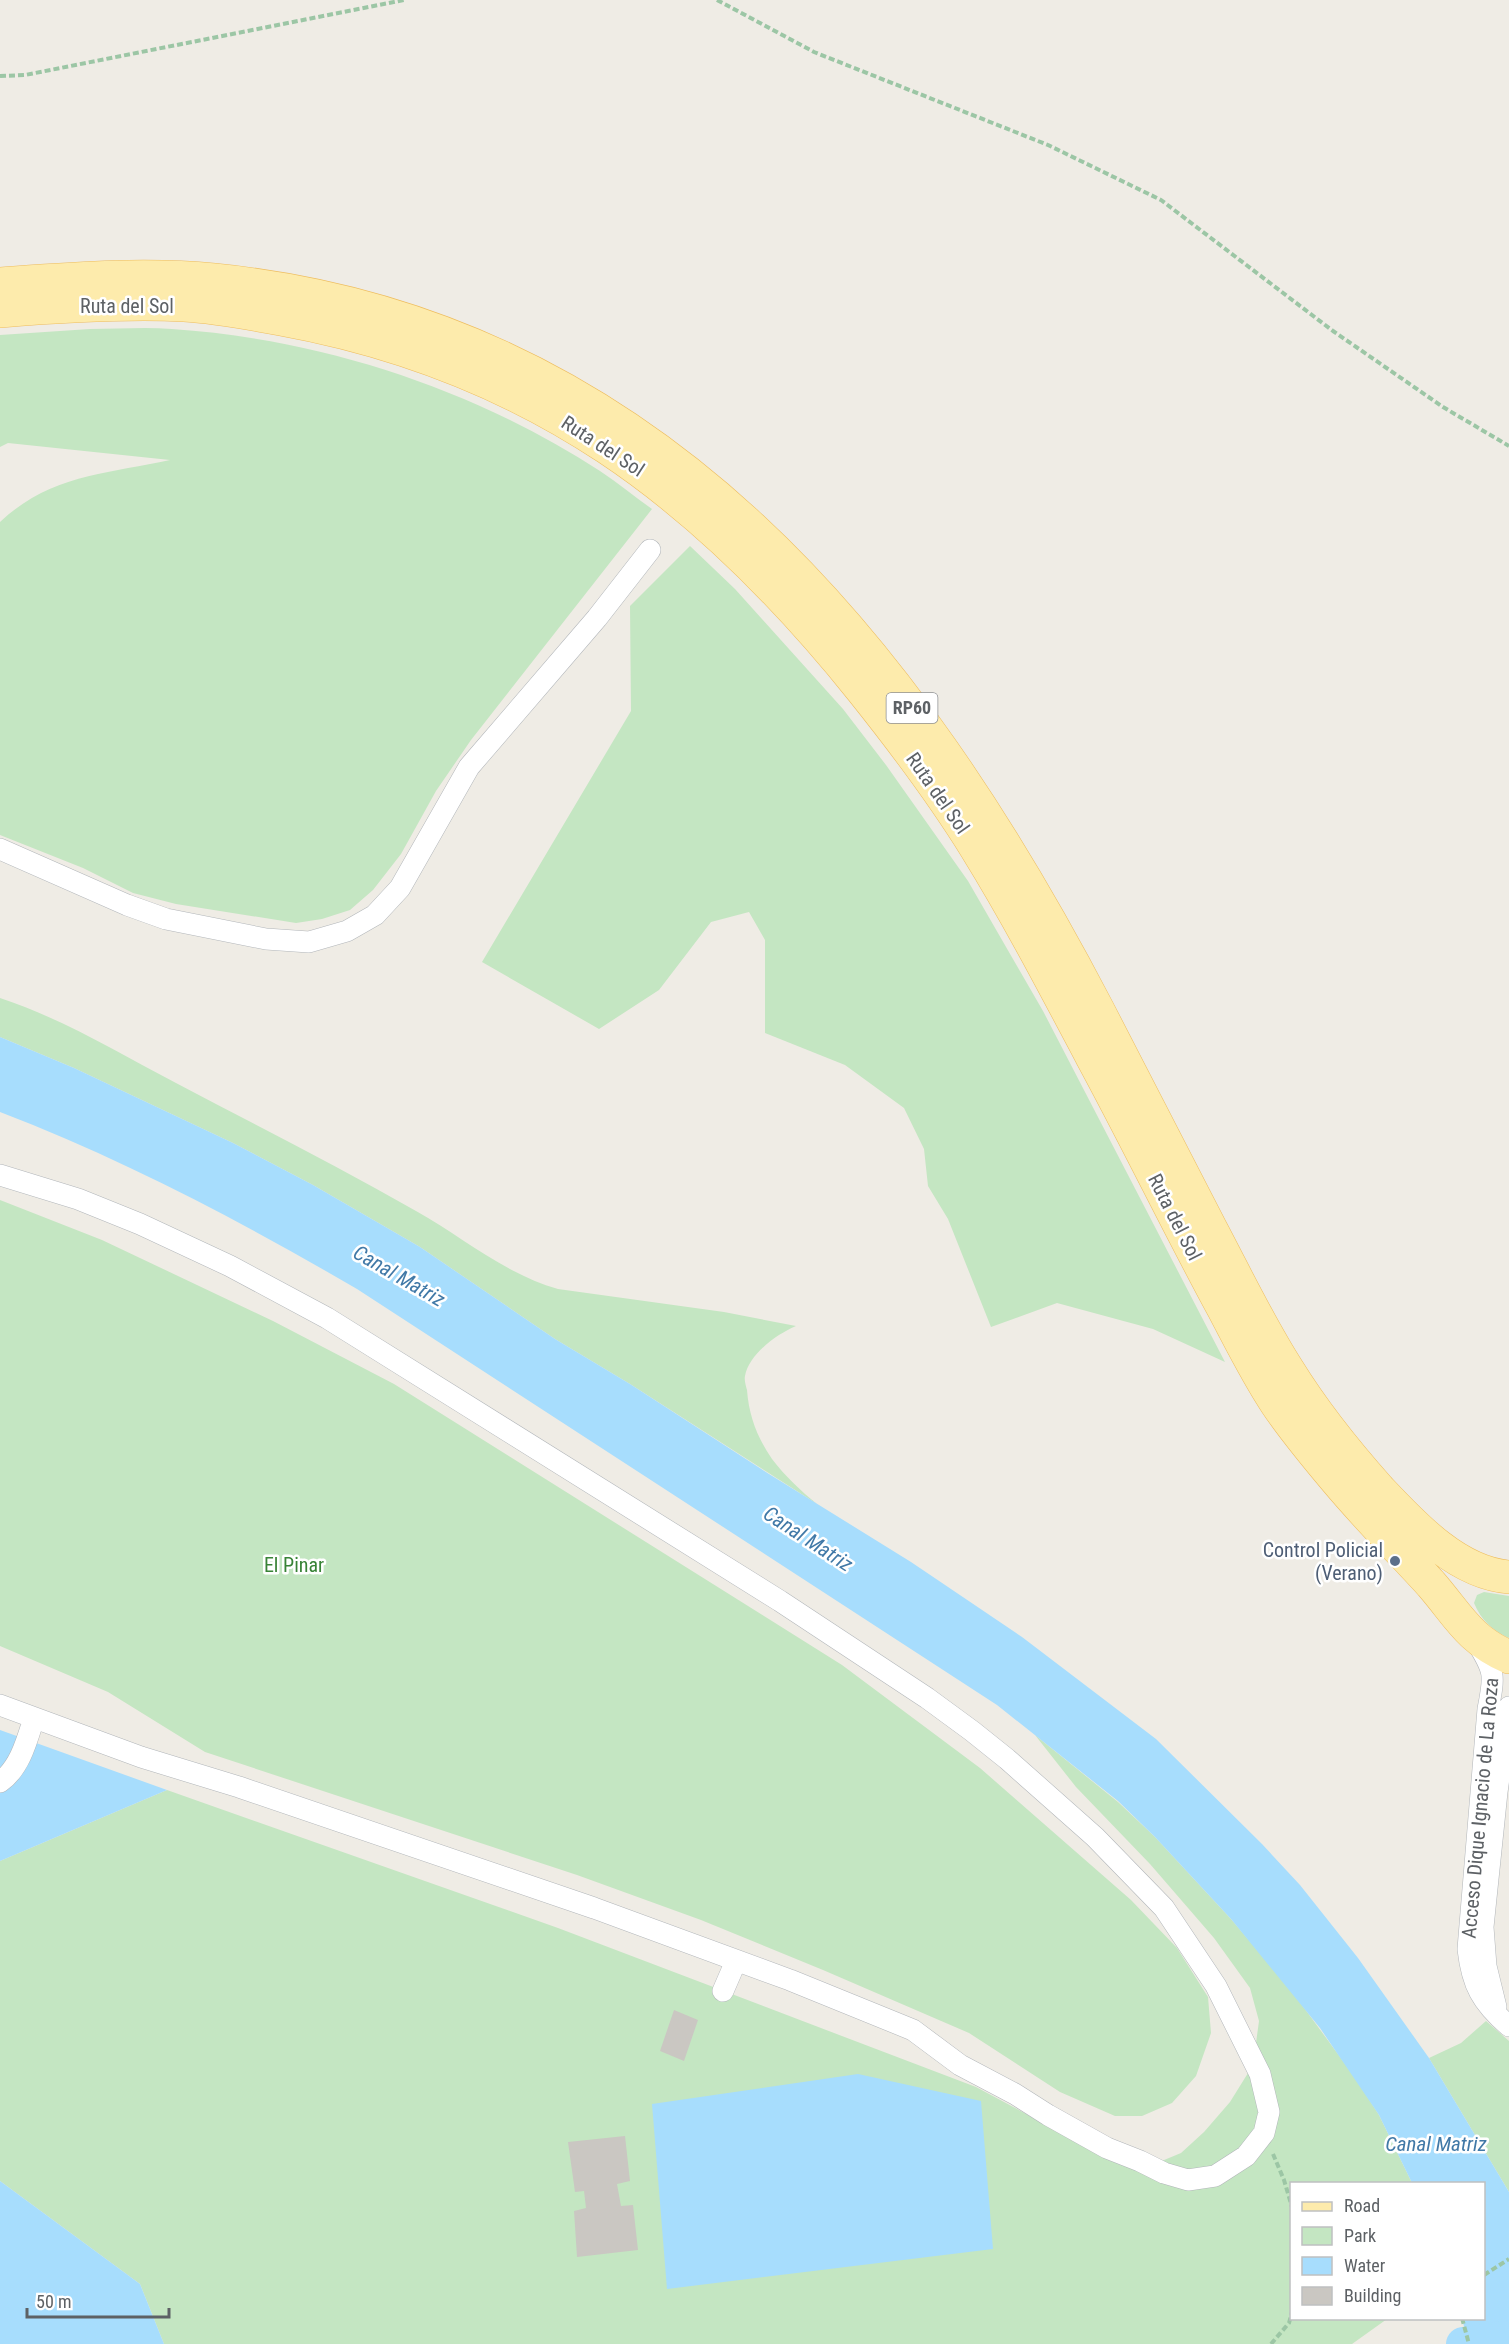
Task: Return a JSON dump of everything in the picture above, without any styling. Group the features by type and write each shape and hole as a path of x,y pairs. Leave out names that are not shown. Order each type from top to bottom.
{"main road":[{"name":"Ruta del Sol","path":"0,284 97,278 213,280 292,292 393,315 471,342 564,388 657,447 718,497 788,562 816,592 914,711 970,788 1010,851 1057,933 1272,1344 1319,1417 1363,1471 1408,1519 1454,1556 1475,1568 1502,1577"},
{"name":"Ruta del Sol","path":"0,311 81,305 190,306 231,310 327,327 404,348 487,381 562,418 654,480 719,534 778,592 844,667 902,741 981,857 1032,946 1207,1279 1270,1393 1319,1460 1464,1624 1494,1651 1509,1657"},
{"path":"1464,1624 1454,1601 1459,1589 1475,1579 1502,1577"}],"street":[{"path":"0,849 127,906 166,919 287,941 309,942 347,932 375,915 400,888 469,767 597,618 650,550"},
{"path":"0,1175 78,1199 140,1224 230,1266 327,1318 780,1601 927,1698 972,1731 1087,1829 1164,1908 1216,1986 1260,2074 1269,2112 1264,2133 1246,2156 1215,2176 1188,2180 1164,2173 1107,2148 960,2065 913,2030 790,1980 594,1908 238,1787 141,1757 0,1705"},
{"name":"Acceso Dique Ignacio de La Roza","path":"1464,1624 1489,1662 1494,1680 1488,1709 1468,1949 1473,1981 1480,1995 1503,2021"},
{"name":"Acceso Dique Ignacio de La Roza","path":"1503,2021 1486,1966 1483,1927 1497,1792 1509,1707"},
{"path":"0,1782 7,1777 18,1762 34,1718"},
{"path":"723,1991 736,1961"}],"path":[{"path":"0,76 36,73 404,0"},
{"path":"717,0 814,52 1048,145 1161,200 1332,331 1443,407 1509,446"},
{"path":"1264,2133 1290,2200"},
{"path":"1485,2274 1509,2259"},
{"path":"1271,2344 1290,2319"},
{"path":"1462,2320 1469,2344"}],"green space":[{"path":"162,328 228,335 284,344 395,373 449,393 552,442 600,471 652,509 471,740 436,791 401,854 373,890 350,910 322,919 296,923 176,904 133,893 83,868 0,835 0,522 19,506 60,485 102,473 170,460 8,443 0,447 0,335 90,329"},
{"path":"690,546 735,589 843,709 886,765 968,881 1043,1011 1225,1362 1153,1329 1057,1303 991,1327 948,1219 928,1186 924,1149 904,1108 845,1065 765,1033 765,940 749,912 711,922 659,990 599,1029 482,962 631,711 630,606"},
{"path":"0,998 23,1006 90,1037 356,1178 434,1221 502,1265 539,1282 558,1289 724,1312 796,1326 781,1334 758,1353 748,1368 745,1381 752,1417 767,1451 799,1489 817,1504 630,1384 555,1339 420,1247 313,1185 233,1143 74,1068 0,1037"},
{"name":"El Pinar","path":"0,1200 102,1240 273,1321 394,1384 842,1665 980,1768 1131,1900 1177,1948 1208,1997 1211,2033 1196,2076 1172,2103 1142,2116 1115,2116 1060,2092 969,2033 823,1970 701,1920 577,1875 205,1752 108,1692 0,1646"},
{"path":"1484,1592 1509,1596 1509,1638 1498,1632 1480,1615 1474,1603 1477,1595"},
{"path":"1035,1735 1118,1802 1155,1837 1231,1919 1291,1990 1354,2076 1379,2115 1412,2182 1290,2182 1290,2320 1386,2320 1352,2344 164,2344 140,2284 0,2181 0,1861 167,1790 558,1928 976,2087 1075,2140 1140,2170 1181,2153 1204,2132 1230,2102 1253,2065 1259,2021 1250,1988 1214,1938 1150,1864 1076,1787"},
{"path":"1486,2021 1509,2041 1509,2192 1429,2058 1461,2043"}],"water":[{"name":"Canal Matriz","path":"0,1037 74,1068 233,1143 313,1185 420,1247 555,1339 911,1562 1022,1637 1156,1739 1300,1885 1358,1958 1429,2058 1509,2192 1509,2344 1469,2344 1462,2320 1485,2320 1485,2182 1412,2182 1379,2115 1320,2028 1231,1919 1155,1837 1118,1801 997,1705 357,1289 270,1240 138,1171 0,1112"},
{"path":"0,1730 167,1790 0,1861"},
{"path":"858,2074 981,2101 993,2249 667,2289 652,2104"},
{"path":"0,2181 140,2284 164,2344 0,2344"}],"building":[{"path":"674,2010 698,2020 684,2061 660,2051"},
{"path":"625,2136 630,2181 617,2184 621,2206 633,2205 638,2250 577,2257 574,2211 586,2208 584,2191 575,2192 568,2142"}],"waterway":[{"path":"1463,2344 1509,2337"}],"place":[{"name":"Control Policial (Verano)","path":"1395,1561"}]}
